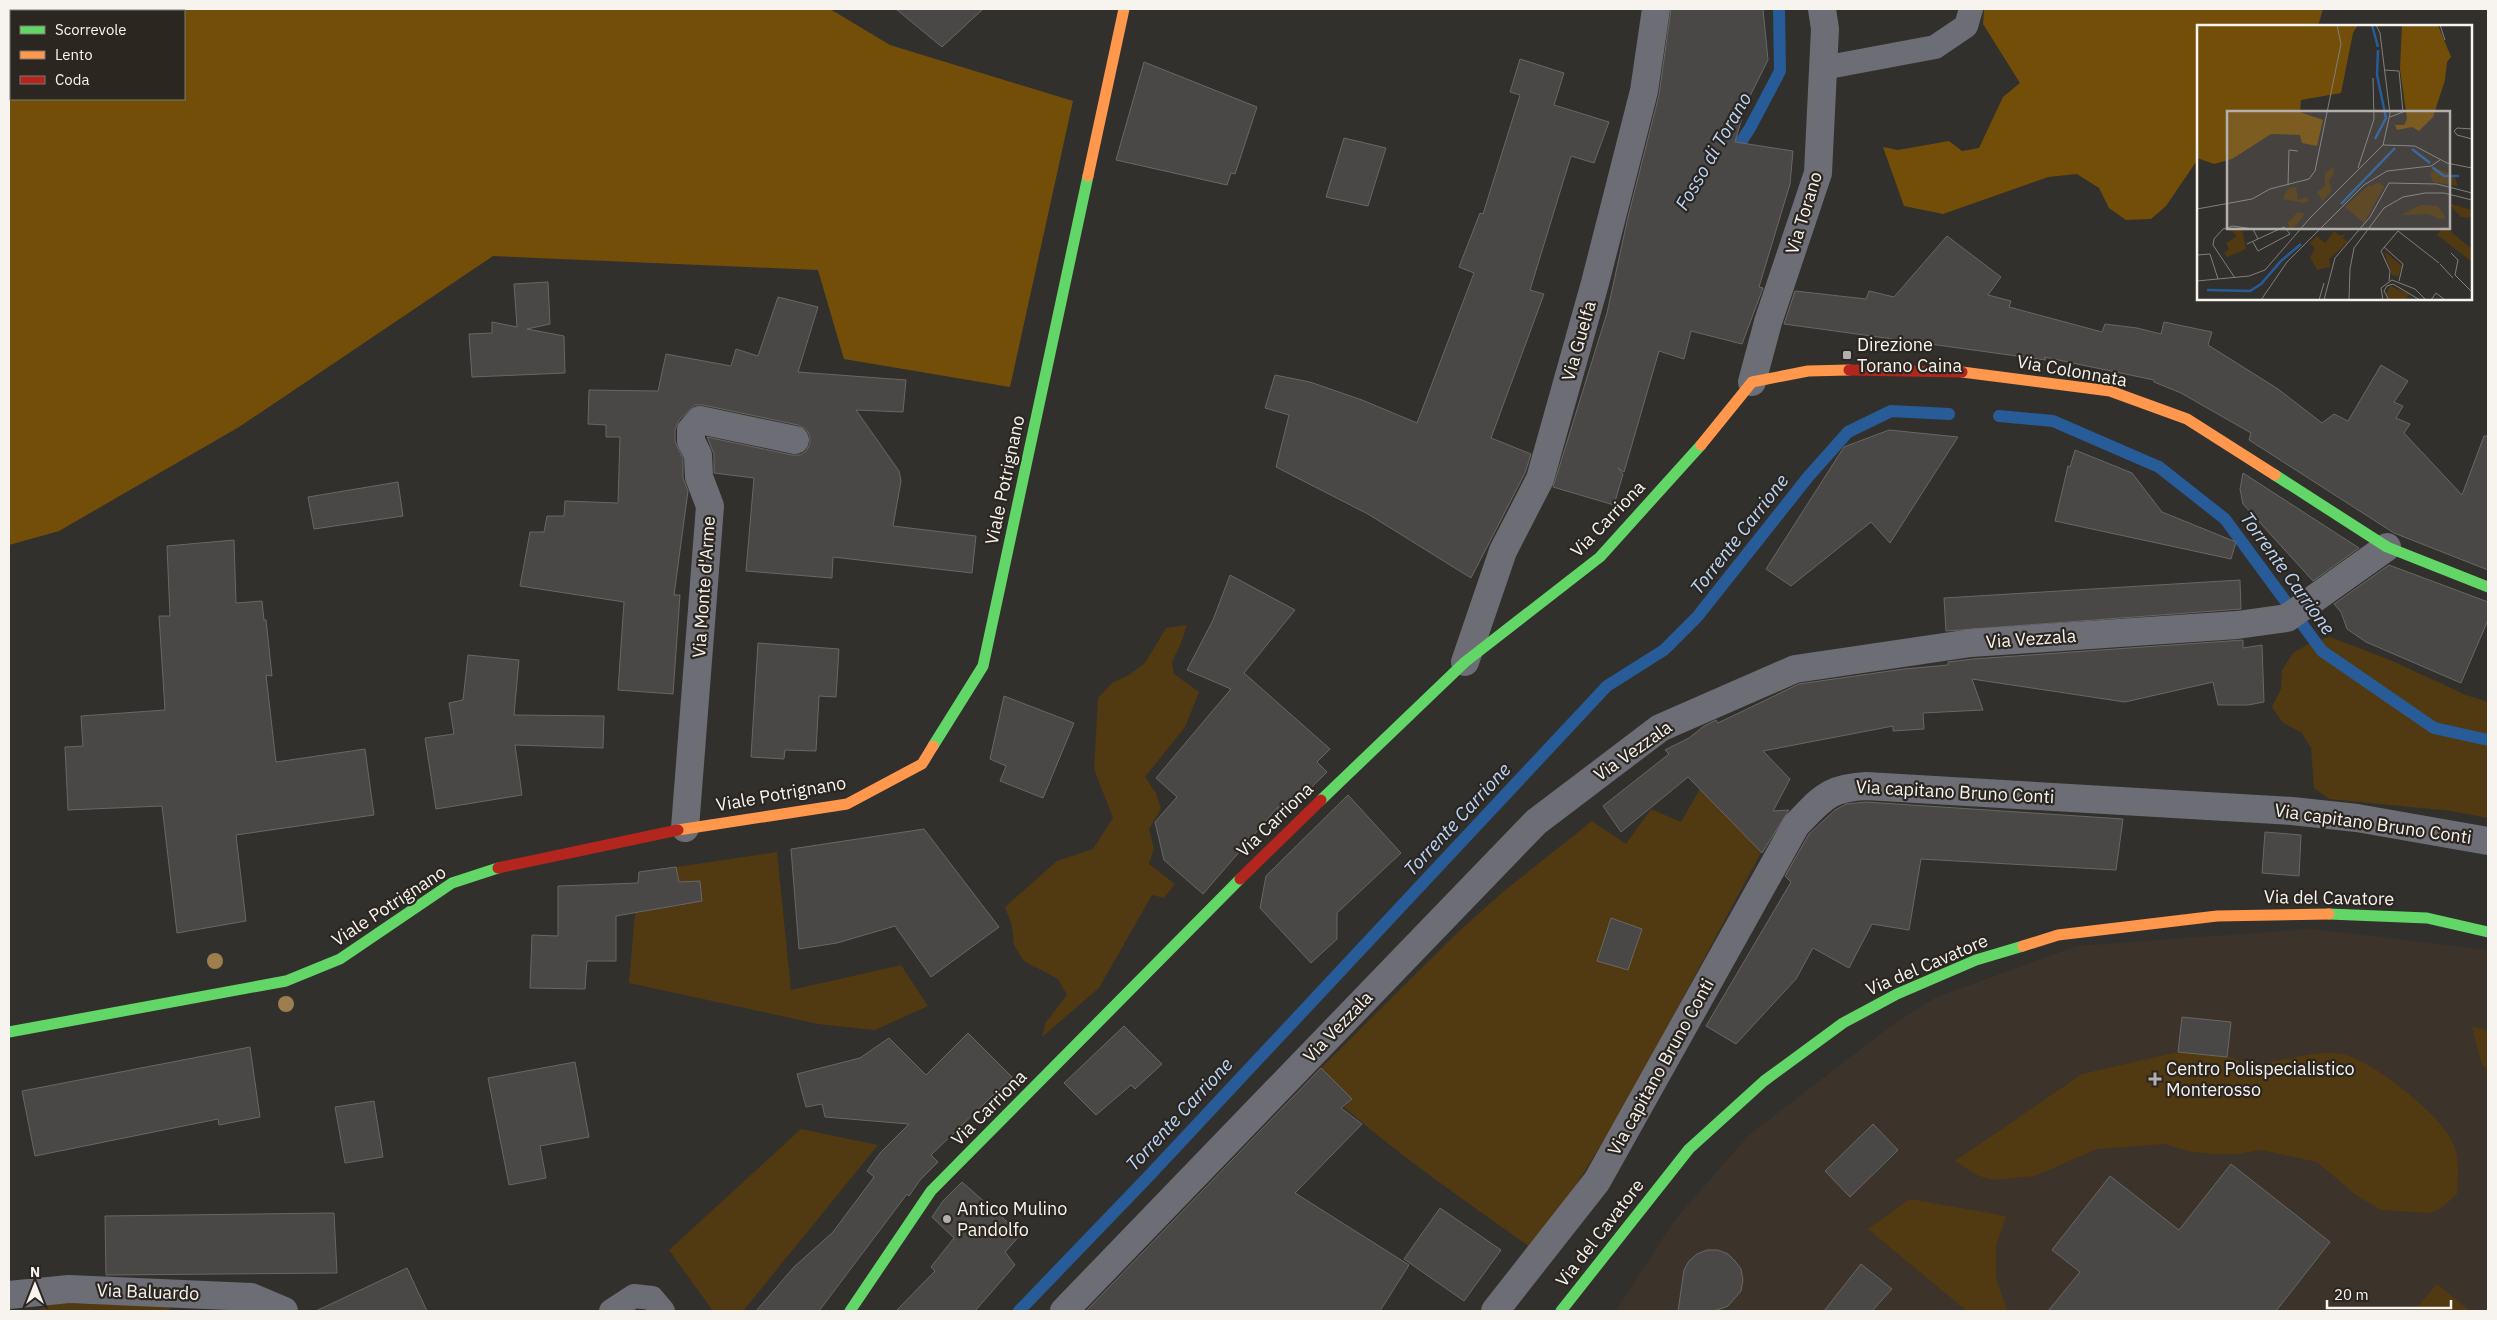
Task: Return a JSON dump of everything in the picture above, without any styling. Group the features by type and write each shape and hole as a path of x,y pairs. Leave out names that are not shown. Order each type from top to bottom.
{"main road":[{"name":"Viale Potrignano","path":"9,1032 286,981 340,959 452,883 483,871 685,828 847,804 922,764 983,666 1124,9"},
{"name":"Via Colonnata","path":"1752,382 1808,371 1890,369 1973,372 2110,391 2187,418 2381,551 2488,587"},
{"name":"Via Carriona","path":"850,1311 931,1191 1274,844 1465,662 1600,557 1718,428 1752,382"},
{"name":"Via del Cavatore","path":"1561,1311 1688,1149 1764,1080 1843,1023 1897,994 1976,960 2058,935 2217,916 2312,914 2427,918 2488,932"}],"street":[{"name":"Via Guelfa","path":"1465,662 1504,551 1540,480 1595,283 1644,91 1656,9"},
{"name":"Via Torano","path":"1752,382 1768,322 1818,173 1825,29 1822,9"},
{"name":"Via Monte d'Arme","path":"685,828 710,506 699,477 698,455 691,441 691,430 700,420 795,440"},
{"name":"Via Vezzala","path":"1064,1311 1536,822 1660,728 1795,669 1971,643 2237,625 2287,618 2381,551"},
{"name":"Via capitano Bruno Conti","path":"1495,1311 1597,1181 1796,825 1820,800 1842,788 1866,786 2292,811 2357,818 2488,841"},
{"name":"Via Baluardo","path":"9,1295 70,1289 224,1295 251,1297 284,1311"}],"lane":[{"path":"1823,68 1935,47 1966,26 1971,9"},
{"path":"611,1311 634,1296 647,1296 652,1298 663,1311"}],"shaded area":[{"path":"9,9 830,9 890,45 1073,101 1010,387 844,359 818,270 493,256 239,427 59,531 9,545"},
{"path":"1984,9 2323,9 2318,25 2197,25 2197,160 2166,206 2151,219 2126,220 2109,208 2099,188 2077,174 2048,177 1943,214 1904,206 1883,147 1898,150 1949,141 1962,151 1979,148 2003,97 2020,83 1983,24"},
{"path":"1187,625 1172,662 1174,674 1199,692 1185,727 1145,777 1156,793 1161,809 1149,829 1154,849 1149,864 1175,884 1164,898 1152,895 1099,988 1042,1037 1046,1022 1067,995 1058,979 1024,961 1014,945 1012,926 1005,907 1057,861 1093,849 1113,818 1094,769 1098,698 1112,683 1129,675 1145,663 1166,628"},
{"path":"2330,637 2390,660 2466,695 2488,702 2488,818 2451,811 2329,799 2314,788 2311,748 2301,732 2283,723 2272,707 2281,689 2282,670 2293,653 2310,643"},
{"path":"1700,789 1762,851 1623,1109 1575,1187 1530,1247 1412,1162 1366,1126 1344,1107 1352,1099 1321,1068 1457,933 1504,891 1592,821 1626,844 1651,809 1681,822"},
{"path":"777,852 791,990 901,965 928,1006 875,1030 818,1024 629,983 635,913 683,905 676,867"},
{"name":"Centro Polispecialistico Monterosso","path":"2311,929 2488,950 2488,1311 1616,1311 1674,1221 1749,1135 1895,1023 1937,997 2077,946"},
{"path":"2472,1026 2488,1031 2488,1070 2482,1065"},
{"path":"2178,1052 2227,1057 2254,1063 2265,1063 2318,1053 2341,1054 2354,1058 2405,1090 2447,1133 2454,1145 2457,1157 2457,1194 2443,1207 2430,1213 2381,1210 2356,1195 2317,1162 2261,1150 2237,1154 2213,1154 2187,1151 2165,1144 2097,1149 2035,1176 1994,1180 1979,1176 1955,1161 2082,1074"},
{"path":"801,1129 878,1145 743,1311 713,1311 669,1250"},
{"path":"1910,1199 2006,1216 1996,1246 1996,1278 2007,1311 1967,1311 1868,1229"},
{"path":"2437,1284 2470,1311 2414,1311"},
{"path":"52,1303 169,1306 170,1311 36,1311"}],"building":[{"path":"896,9 983,9 942,47"},
{"path":"1671,9 1763,9 1768,60 1746,104 1735,142 1793,151 1790,184 1759,287 1763,288 1742,344 1691,331 1684,359 1659,351 1624,472 1618,468 1623,474 1614,505 1553,487 1607,313 1628,217 1659,95"},
{"path":"1520,59 1564,73 1554,105 1609,122 1594,163 1571,156 1530,290 1544,294 1491,438 1531,454 1525,473 1471,578 1368,514 1276,467 1289,415 1265,408 1275,375 1310,382 1362,400 1417,423 1474,273 1459,267 1480,213 1483,214 1520,95 1510,92"},
{"path":"1144,62 1257,107 1235,174 1231,173 1227,185 1116,160"},
{"path":"1344,138 1386,148 1368,206 1326,197"},
{"path":"1947,236 2001,277 1988,295 2011,301 2009,307 2102,332 2105,324 2137,328 2161,334 2164,322 2212,332 2208,345 2278,389 2322,423 2334,414 2348,421 2381,365 2408,381 2394,402 2403,406 2396,418 2410,424 2404,433 2462,495 2484,436 2488,436 2488,570 2394,533 2249,440 2251,433 2181,393 2154,382 2154,380 2044,357 2046,360 1784,324 1795,291 1866,299 1869,291 1894,297"},
{"path":"548,282 550,324 527,329 564,336 565,373 472,377 469,334 492,333 492,322 517,327 514,284"},
{"path":"778,297 818,307 798,372 906,380 903,412 856,410 899,471 901,481 893,526 976,536 972,573 833,557 832,578 746,571 754,478 714,473 714,454 707,437 792,455 800,455 806,451 810,444 810,436 806,429 798,425 703,405 695,405 679,420 675,430 675,441 683,459 683,478 688,491 674,595 680,595 673,694 618,690 624,602 520,586 530,532 544,532 547,516 564,516 565,501 618,503 620,437 606,437 606,425 588,424 589,390 658,391 666,354 731,366 736,349 758,356"},
{"path":"1889,430 1958,437 1890,543 1871,522 1791,586 1766,569 1844,447"},
{"path":"2075,450 2132,473 2162,512 2236,542 2231,559 2055,521 2068,466 2070,467"},
{"path":"2243,473 2359,548 2313,581 2243,504 2240,489"},
{"path":"398,482 403,516 314,529 308,497"},
{"path":"234,540 236,603 262,601 264,620 266,620 272,676 266,675 276,762 365,749 374,815 236,835 246,921 177,933 162,806 68,810 65,747 83,746 81,716 165,710 159,616 170,616 167,546"},
{"path":"2389,565 2488,602 2488,620 2461,683 2366,642 2347,629 2341,612 2334,604"},
{"path":"1230,575 1295,610 1244,673 1330,749 1317,762 1327,772 1276,822 1278,807 1203,894 1164,860 1155,822 1177,797 1156,778 1231,689 1187,670 1213,620"},
{"path":"2240,580 2241,609 1946,631 1944,598"},
{"path":"2243,640 2243,648 2262,645 2264,702 2248,705 2218,705 2213,682 2125,702 1972,679 1983,710 1923,713 1924,729 1893,731 1893,726 1763,751 1790,779 1773,811 1789,810 1762,853 1688,777 1621,832 1603,806 1669,754 1665,750 1689,738 1704,726 1716,720 1718,723 1799,684 1904,669 1948,665 1948,662 1973,659"},
{"path":"758,643 839,649 836,697 819,696 816,751 785,750 784,759 751,757"},
{"path":"468,655 519,660 514,715 604,716 603,748 515,745 522,795 436,809 425,738 454,734 449,703 463,700"},
{"path":"1004,696 1074,723 1043,798 1000,781 1006,766 990,759"},
{"path":"1348,795 1401,853 1337,913 1337,939 1311,963 1260,908 1266,876"},
{"path":"1866,802 2123,819 2116,870 1921,859 1909,930 1872,924 1849,968 1813,948 1796,979 1736,1044 1706,1026 1791,882 1785,876 1809,834 1835,810 1846,804"},
{"path":"924,829 999,927 931,977 895,926 837,943 799,949 791,849"},
{"path":"2265,832 2301,835 2299,876 2262,873"},
{"path":"676,867 679,882 700,881 702,901 616,916 616,961 587,961 585,989 530,988 532,935 558,936 558,886 638,883 639,872"},
{"path":"1611,918 1642,929 1628,970 1597,961"},
{"path":"2182,1017 2231,1022 2227,1057 2178,1052"},
{"path":"1124,1026 1162,1064 1135,1089 1131,1085 1096,1115 1064,1083"},
{"path":"968,1033 1012,1077 931,1155 938,1162 920,1180 909,1196 907,1194 819,1311 756,1311 794,1267 833,1232 874,1177 867,1171 880,1153 909,1124 825,1117 822,1104 806,1107 797,1074 860,1058 889,1038 926,1075"},
{"path":"250,1047 260,1117 219,1125 218,1119 35,1156 22,1091"},
{"path":"575,1062 589,1137 540,1146 546,1178 509,1185 488,1078"},
{"path":"1321,1068 1352,1099 1341,1108 1362,1124 1295,1193 1409,1265 1380,1311 1086,1311"},
{"path":"374,1101 383,1157 345,1163 335,1107"},
{"path":"1873,1124 1898,1150 1850,1197 1825,1171"},
{"path":"2231,1164 2330,1242 2276,1311 2048,1311 2080,1272 2052,1250 2110,1176 2179,1230"},
{"path":"962,1182 1021,1234 1005,1252 1015,1265 975,1311 896,1311 935,1271 931,1267 954,1238 932,1217 943,1201"},
{"path":"1440,1208 1501,1250 1464,1301 1404,1259"},
{"path":"334,1213 337,1273 106,1275 105,1216"},
{"path":"1707,1250 1718,1250 1728,1254 1735,1261 1741,1269 1743,1280 1741,1291 1728,1306 1714,1311 1678,1311 1684,1270 1689,1261 1697,1254"},
{"path":"1861,1264 1892,1289 1872,1311 1824,1311"},
{"path":"407,1268 427,1311 316,1311"}],"waterway":[{"name":"Fosso di Torano","path":"1732,156 1750,128 1780,71 1779,9"},
{"name":"Torrente Carrione","path":"1019,1311 1147,1178 1607,686 1664,650 1697,617 1808,477 1848,432 1891,411 1949,414"},
{"name":"Torrente Carrione","path":"1999,416 2053,421 2159,467 2225,519 2322,651 2434,728 2488,740"}],"traffic: fast":[{"path":"933,746 983,666 1088,176"},
{"path":"1321,800 1465,662 1600,557 1701,445"},
{"path":"2275,475 2387,547 2488,587"},
{"path":"9,1032 286,981 340,959 452,883 498,868"},
{"path":"850,1311 931,1191 1240,879"},
{"path":"2329,914 2427,918 2488,932"},
{"path":"1561,1311 1689,1149 1764,1081 1843,1023 1897,994 1976,960 2023,946"}],"traffic: slow":[{"path":"1088,176 1124,9"},
{"path":"1701,445 1752,382 1808,371 1849,370"},
{"path":"1962,372 2110,391 2187,419 2275,475"},
{"path":"678,830 847,804 922,764 933,746"},
{"path":"2023,946 2058,935 2217,916 2329,914"}],"traffic: jam":[{"path":"1849,370 1962,372"},
{"path":"1240,879 1321,800"},
{"path":"498,868 678,830"}],"place":[{"name":"Direzione Torano Caina","path":"1847,355"},
{"name":"Centro Polispecialistico Monterosso","path":"2155,1079"},
{"name":"Antico Mulino Pandolfo","path":"947,1219"}]}
